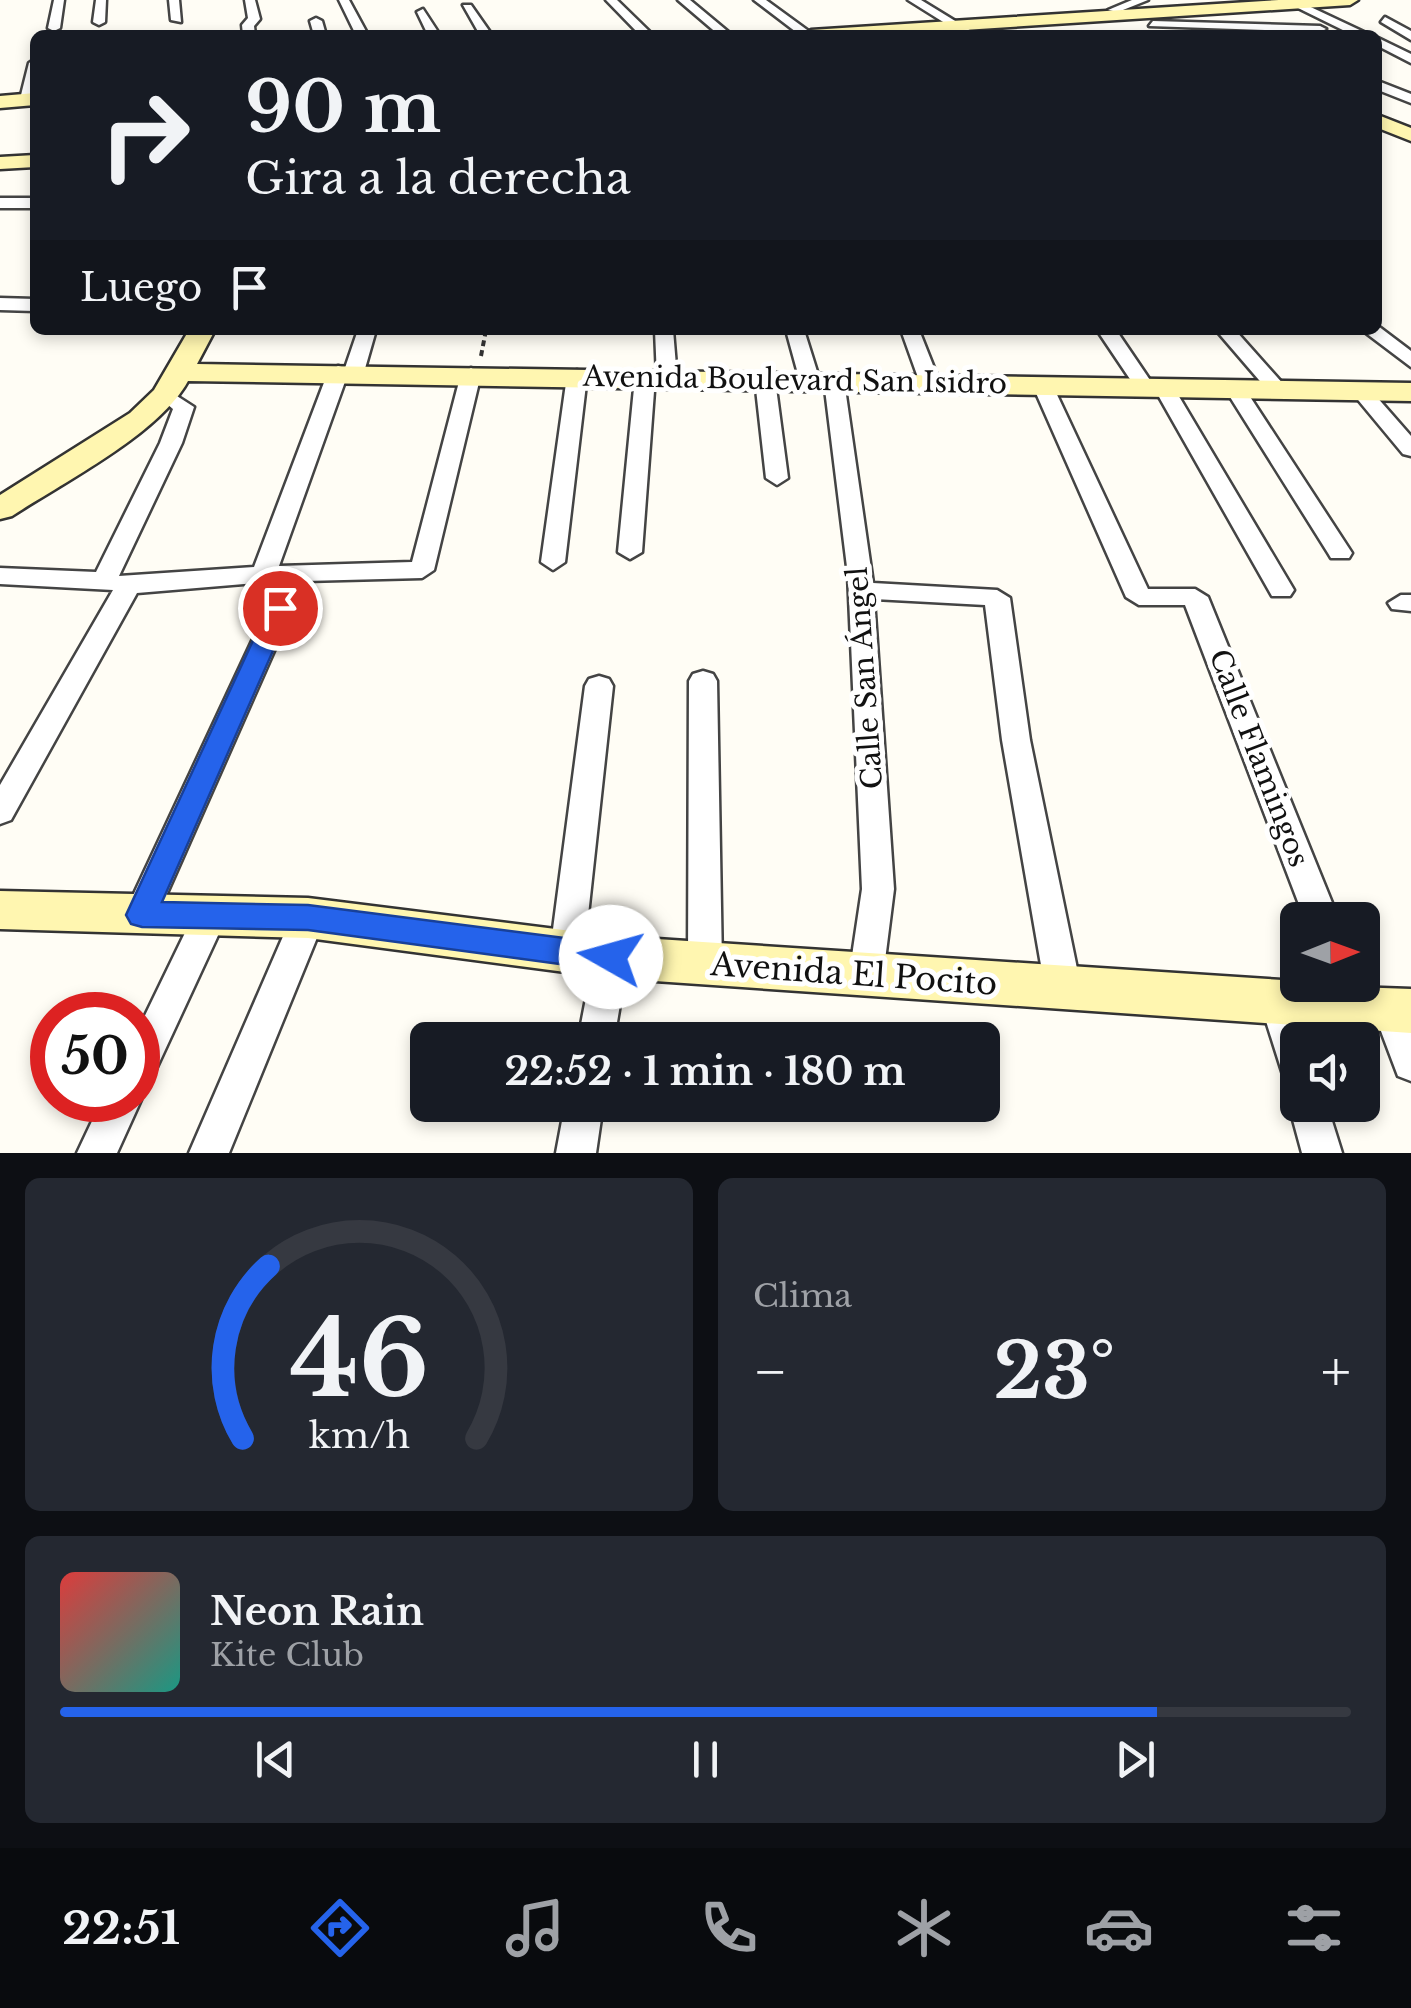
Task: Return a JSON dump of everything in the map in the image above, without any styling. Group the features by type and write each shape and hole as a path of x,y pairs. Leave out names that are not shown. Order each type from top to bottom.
{"main road":[{"path":"1084,0 1166,30"},
{"path":"875,30 1350,0"},
{"path":"0,102 29,99"},
{"path":"1382,124 1405,144"},
{"path":"0,163 30,160"},
{"path":"0,510 140,419 173,383 199,335"},
{"name":"Avenida Boulevard San Isidro","path":"173,383 346,372 1411,392"},
{"name":"Avenida El Pocito","path":"0,910 308,918 589,954 705,964 1278,1002 1376,1003"}],"street":[{"path":"54,28 59,0"},
{"path":"99,22 101,0"},
{"path":"174,0 177,20"},
{"path":"248,30 254,19 250,0"},
{"path":"344,0 359,30"},
{"path":"611,0 642,30"},
{"path":"684,0 720,30"},
{"path":"759,0 802,30"},
{"path":"912,0 964,30"},
{"path":"1121,12 1143,0"},
{"path":"1184,0 1198,12"},
{"path":"1300,4 1352,30"},
{"path":"417,6 431,30"},
{"path":"467,7 483,30"},
{"path":"1411,20 1385,20 1411,36"},
{"path":"1153,24 1320,29"},
{"path":"1382,44 1411,59"},
{"path":"1394,70 1411,71"},
{"path":"1382,88 1411,99"},
{"path":"0,203 30,203"},
{"path":"0,304 30,305"},
{"path":"264,574 364,335"},
{"path":"630,552 663,335"},
{"name":"Calle San Ángel","path":"799,335 822,381 861,590 878,889 866,976"},
{"path":"912,335 930,383"},
{"path":"1110,335 1155,387 1281,590"},
{"path":"1229,335 1278,390"},
{"path":"1378,335 1411,361"},
{"path":"0,576 116,583 422,570 471,374"},
{"path":"552,562 577,376"},
{"path":"765,380 776,478"},
{"path":"0,812 116,583 184,406 173,383"},
{"name":"Calle Flamingos","path":"1042,384 1138,597 1195,596 1315,902"},
{"path":"1235,389 1340,553"},
{"path":"1361,391 1411,448"},
{"path":"142,915 296,573"},
{"path":"861,590 997,598 1016,740 1063,988"},
{"path":"704,682 705,964"},
{"path":"595,1022 589,954 599,686"},
{"path":"160,1022 210,916"},
{"path":"208,1153 308,918"},
{"path":"1278,1002 1284,1022"},
{"path":"1376,1003 1411,1064"},
{"path":"97,1153 112,1122"},
{"path":"576,1153 581,1122"},
{"path":"1313,1122 1322,1153"}],"route":[{"path":"280,608 142,915 308,918 611,957"}]}
